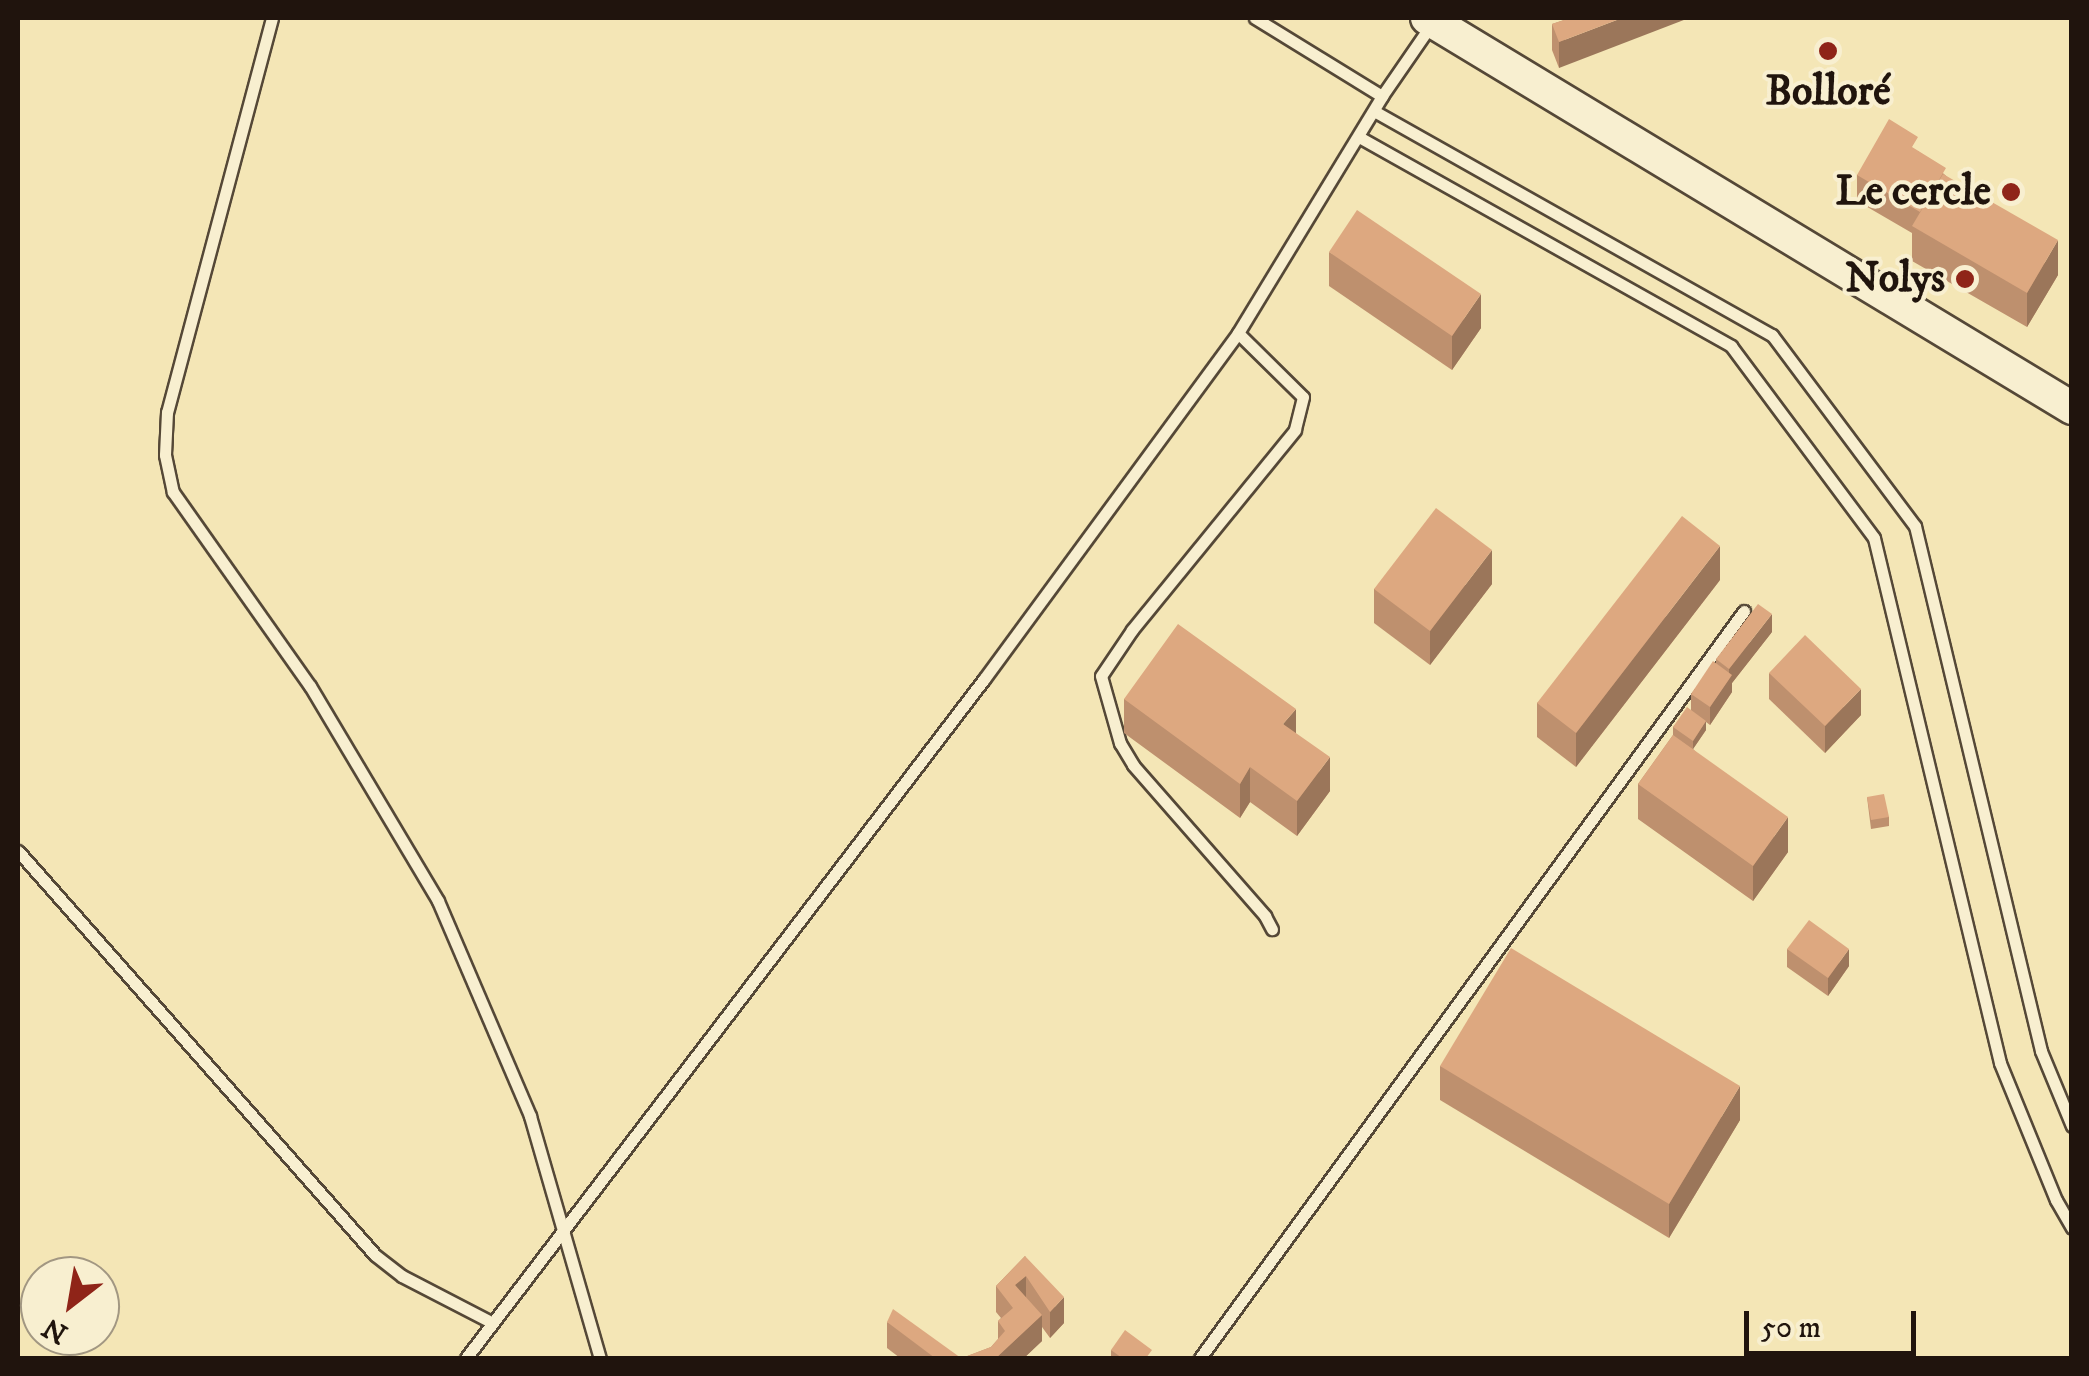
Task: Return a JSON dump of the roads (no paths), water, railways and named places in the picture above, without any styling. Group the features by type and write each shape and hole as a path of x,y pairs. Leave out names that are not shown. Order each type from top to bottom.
{"street":[{"path":"1430,20 2072,408"}],"lane":[{"path":"272,18 167,412 165,455 173,492 310,686 438,902 530,1116 600,1358"},
{"path":"1256,18 1382,96"},
{"path":"466,1358 972,694 1238,333 1430,20"},
{"path":"1374,111 1772,335 1915,526 2041,1051 2072,1126"},
{"path":"1359,137 1731,346 1874,538 2000,1063 2056,1200 2072,1228"},
{"path":"1238,333 1303,397 1296,430 1132,630 1101,676 1120,743 1134,765 1265,916 1272,929"},
{"path":"1200,1358 1744,611"},
{"path":"18,851 375,1255 402,1276 493,1323"}],"place":[{"name":"Bolloré","path":"1828,51"},
{"name":"Le cercle","path":"2011,192"},
{"name":"Nolys","path":"1965,279"}]}
